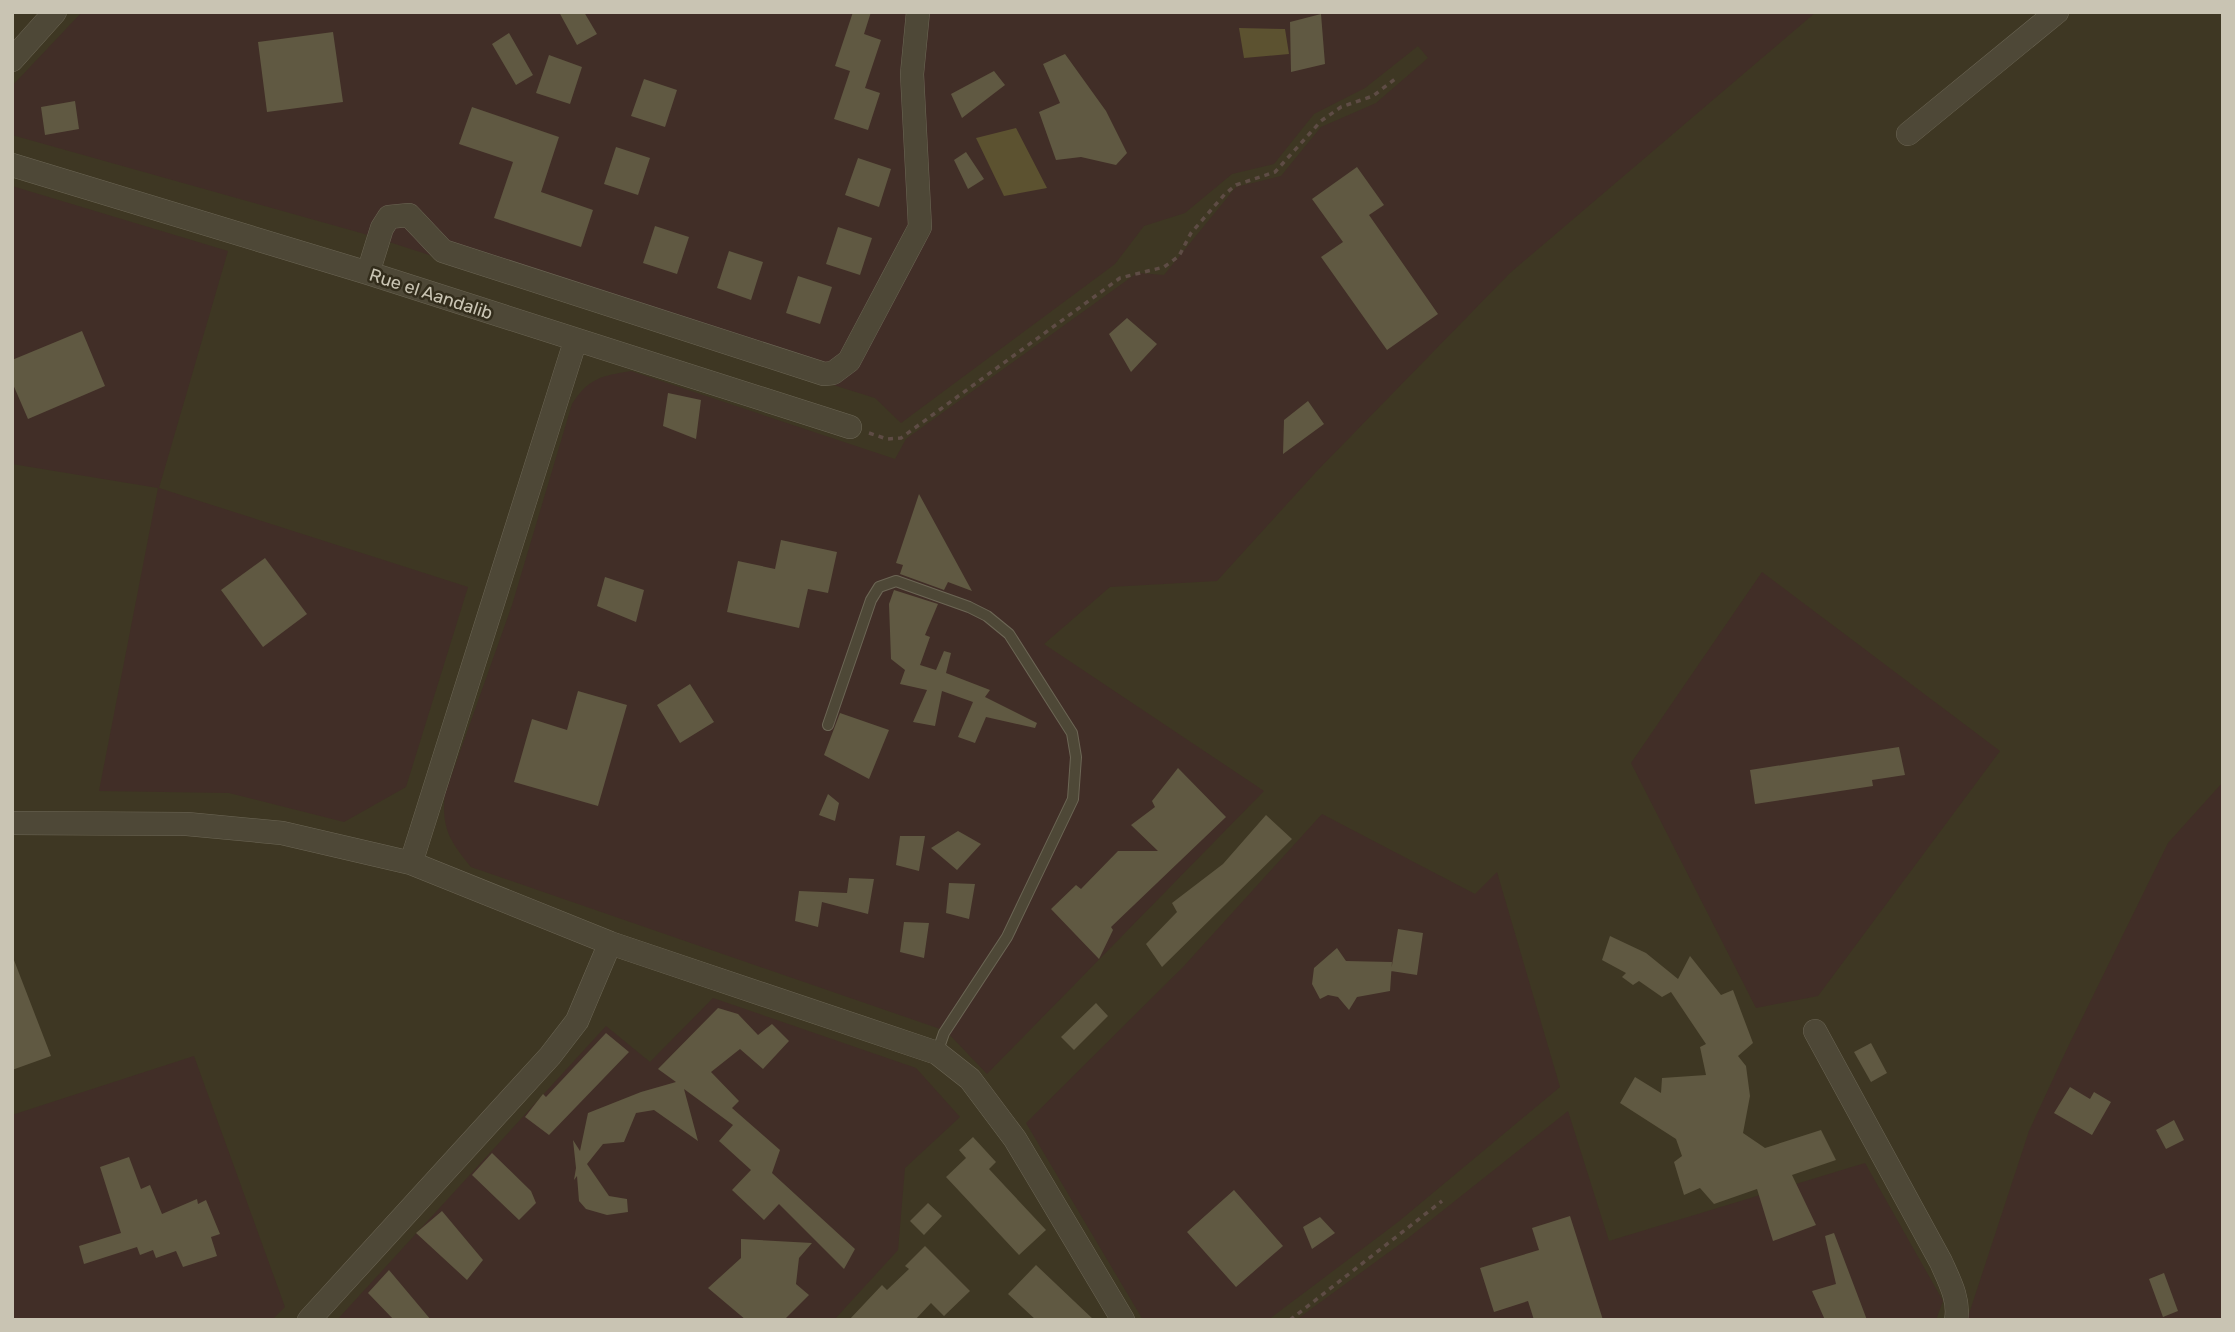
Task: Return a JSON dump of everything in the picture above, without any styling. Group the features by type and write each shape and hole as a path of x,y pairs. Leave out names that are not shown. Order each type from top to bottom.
{"street":[{"path":"12,60 55,12"},
{"path":"368,273 382,228 389,217 410,215 443,251 824,374 833,373 849,361 920,227 912,74 918,12"},
{"path":"1908,134 2057,12"},
{"name":"Rue el Aandalib","path":"12,165 368,273 575,342 850,427"},
{"path":"411,863 575,342"},
{"path":"12,823 187,824 282,833 411,863 610,943 937,1053 970,1079 1015,1139 1123,1320"},
{"path":"309,1320 550,1056 577,1021 610,943"},
{"path":"1815,1031 1941,1262 1953,1289 1958,1311 1956,1320"}],"lane":[{"path":"828,724 871,600 879,587 896,581 969,607 987,616 1009,634 1072,733 1076,757 1073,799 1007,937 944,1033 937,1053"}],"path":[{"path":"850,427 887,439 901,438 909,433 1120,278 1164,267 1179,256 1191,233 1236,185 1275,172 1321,121 1341,107 1373,96 1395,79"},
{"path":"1290,1320 1442,1201"}],"shaded area":[{"path":"82,12 1816,12 1510,273 1316,472 1217,581 1110,587 1044,644 1264,791 987,1074 946,1031 471,867 452,841 444,816 445,794 512,605 572,404 590,383 631,371 895,459 906,439 1137,273 1164,275 1236,187 1281,176 1321,127 1376,103 1428,58 1418,46 1365,88 1314,114 1274,164 1232,174 1185,213 1144,226 1115,264 901,423 875,398 361,233 12,135 12,86"},
{"path":"1239,28 1285,29 1289,54 1244,58"},
{"path":"1016,128 1047,188 1004,196 976,138"},
{"path":"12,186 228,251 159,488 468,587 406,787 344,822 229,793 99,791 158,488 12,464"},
{"path":"1762,572 2000,751 1818,996 1756,1008 1631,763"},
{"path":"2223,782 2223,1320 1967,1320 2029,1131 2066,1051 2168,843"},
{"path":"1322,814 1475,894 1497,872 1560,1087 1398,1222 1268,1320 1143,1320 1026,1123 1184,966"},
{"path":"713,998 916,1068 960,1117 905,1168 898,1250 834,1320 337,1320 606,1026 650,1062"},
{"path":"194,1056 285,1307 272,1320 12,1320 12,1115"},
{"path":"1568,1111 1609,1241 1865,1163 1943,1301 1936,1320 1296,1320 1407,1239"}],"building":[{"path":"559,12 584,12 597,34 577,45"},
{"path":"853,12 871,12 864,34 881,40 865,88 880,93 868,130 834,119 850,71 835,66"},
{"path":"1321,14 1325,64 1291,72 1290,22"},
{"path":"333,32 343,102 267,112 258,42"},
{"path":"509,33 533,75 516,85 492,44"},
{"path":"1065,54 1106,111 1127,153 1116,165 1081,157 1056,160 1039,112 1060,103 1043,64"},
{"path":"549,55 582,67 570,104 536,93"},
{"path":"994,71 1005,85 962,118 951,94"},
{"path":"644,79 677,90 665,127 631,116"},
{"path":"75,101 79,129 45,135 41,107"},
{"path":"472,107 559,137 541,192 593,210 581,247 494,218 513,162 459,144"},
{"path":"616,147 650,158 638,195 604,184"},
{"path":"966,152 984,179 968,189 954,160"},
{"path":"858,158 891,169 879,207 845,195"},
{"path":"1357,167 1384,205 1369,215 1438,314 1387,350 1321,257 1343,242 1312,199"},
{"path":"655,226 689,237 677,274 643,263"},
{"path":"838,227 872,238 860,275 826,264"},
{"path":"729,251 763,262 751,300 717,288"},
{"path":"798,276 832,287 820,324 786,313"},
{"path":"1127,318 1157,344 1131,372 1109,334"},
{"path":"82,331 105,386 28,419 12,382 12,360"},
{"path":"668,393 701,400 696,439 663,426"},
{"path":"1308,401 1324,424 1283,454 1284,420"},
{"path":"919,494 972,591 948,582 944,590 900,574 903,565 896,563"},
{"path":"781,540 837,552 828,593 808,589 799,628 727,612 738,561 775,569"},
{"path":"265,558 307,614 263,647 221,590"},
{"path":"605,577 644,590 636,622 597,606"},
{"path":"894,590 938,604 925,635 930,637 920,665 936,670 944,651 951,653 946,673 990,690 985,697 1037,723 1035,728 986,717 975,743 958,737 973,702 942,691 935,726 913,722 927,690 900,684 905,670 891,659 889,604"},
{"path":"690,684 714,722 680,743 657,705"},
{"path":"578,691 627,705 598,806 514,782 532,719 567,730"},
{"path":"840,713 889,730 869,779 824,755"},
{"path":"1899,747 1905,775 1872,780 1873,786 1755,804 1750,770"},
{"path":"1178,768 1226,817 1111,927 1113,930 1099,959 1051,909 1076,885 1081,889 1118,851 1158,851 1131,825 1155,807 1152,801"},
{"path":"828,794 839,803 835,821 819,815"},
{"path":"1266,815 1292,839 1162,967 1146,944 1177,912 1172,903 1223,864"},
{"path":"958,831 981,844 957,870 931,848"},
{"path":"900,836 925,836 919,871 896,865"},
{"path":"849,878 874,879 868,914 822,902 818,927 795,921 799,891 847,893"},
{"path":"949,883 975,884 969,919 946,913"},
{"path":"904,922 929,923 924,958 900,952"},
{"path":"1398,929 1423,933 1417,975 1391,971"},
{"path":"1610,936 1646,953 1678,979 1690,956 1721,995 1733,990 1753,1043 1738,1056 1746,1066 1750,1096 1743,1133 1765,1148 1821,1130 1836,1160 1792,1175 1816,1225 1773,1241 1757,1189 1714,1204 1700,1188 1684,1195 1674,1162 1682,1156 1676,1139 1620,1103 1635,1077 1661,1093 1662,1078 1706,1075 1700,1047 1706,1044 1671,992 1662,997 1639,981 1633,985 1622,977 1626,973 1602,960"},
{"path":"1337,948 1346,961 1392,962 1390,991 1357,997 1349,1010 1338,997 1328,995 1320,999 1312,984 1314,968"},
{"path":"12,955 51,1056 12,1070"},
{"path":"1096,1003 1108,1016 1074,1050 1061,1037"},
{"path":"718,1008 738,1014 758,1035 772,1024 789,1041 763,1069 740,1049 711,1072 739,1101 732,1108 780,1150 772,1173 855,1249 844,1269 779,1204 764,1220 732,1190 751,1170 719,1141 733,1125 684,1089 698,1141 654,1110 636,1113 624,1142 603,1144 587,1164 609,1196 627,1199 628,1212 607,1215 586,1209 579,1201 577,1176 574,1180 576,1168 573,1140 580,1151 588,1113 641,1092 676,1082 658,1069"},
{"path":"606,1033 629,1052 549,1135 525,1117 543,1094 546,1097"},
{"path":"1871,1043 1887,1073 1871,1082 1854,1052"},
{"path":"2070,1087 2090,1099 2094,1092 2111,1102 2092,1135 2054,1113"},
{"path":"2174,1120 2184,1140 2166,1149 2156,1130"},
{"path":"973,1137 996,1162 989,1169 1046,1230 1019,1255 946,1177 966,1158 959,1150"},
{"path":"492,1153 531,1191 536,1203 519,1220 472,1175"},
{"path":"129,1157 141,1189 150,1185 162,1214 197,1199 198,1204 206,1200 220,1234 211,1237 217,1256 183,1267 176,1251 156,1258 153,1250 140,1255 137,1247 84,1264 79,1246 121,1233 100,1167"},
{"path":"1234,1190 1283,1246 1236,1287 1187,1232"},
{"path":"928,1203 942,1216 924,1235 910,1221"},
{"path":"442,1211 483,1260 467,1280 416,1233"},
{"path":"1570,1216 1603,1320 1534,1320 1528,1301 1494,1312 1480,1268 1539,1250 1532,1228"},
{"path":"1320,1217 1335,1233 1312,1249 1303,1227"},
{"path":"1834,1233 1867,1320 1825,1320 1812,1291 1836,1284 1825,1236"},
{"path":"741,1239 812,1243 799,1258 796,1284 809,1295 784,1320 746,1320 708,1288 741,1258"},
{"path":"925,1246 970,1291 944,1316 931,1303 915,1320 849,1320 882,1285 887,1290 909,1269 905,1266"},
{"path":"1036,1265 1094,1320 1036,1320 1008,1294"},
{"path":"389,1270 431,1320 394,1320 368,1293"},
{"path":"2164,1273 2178,1311 2163,1317 2149,1279"}]}
